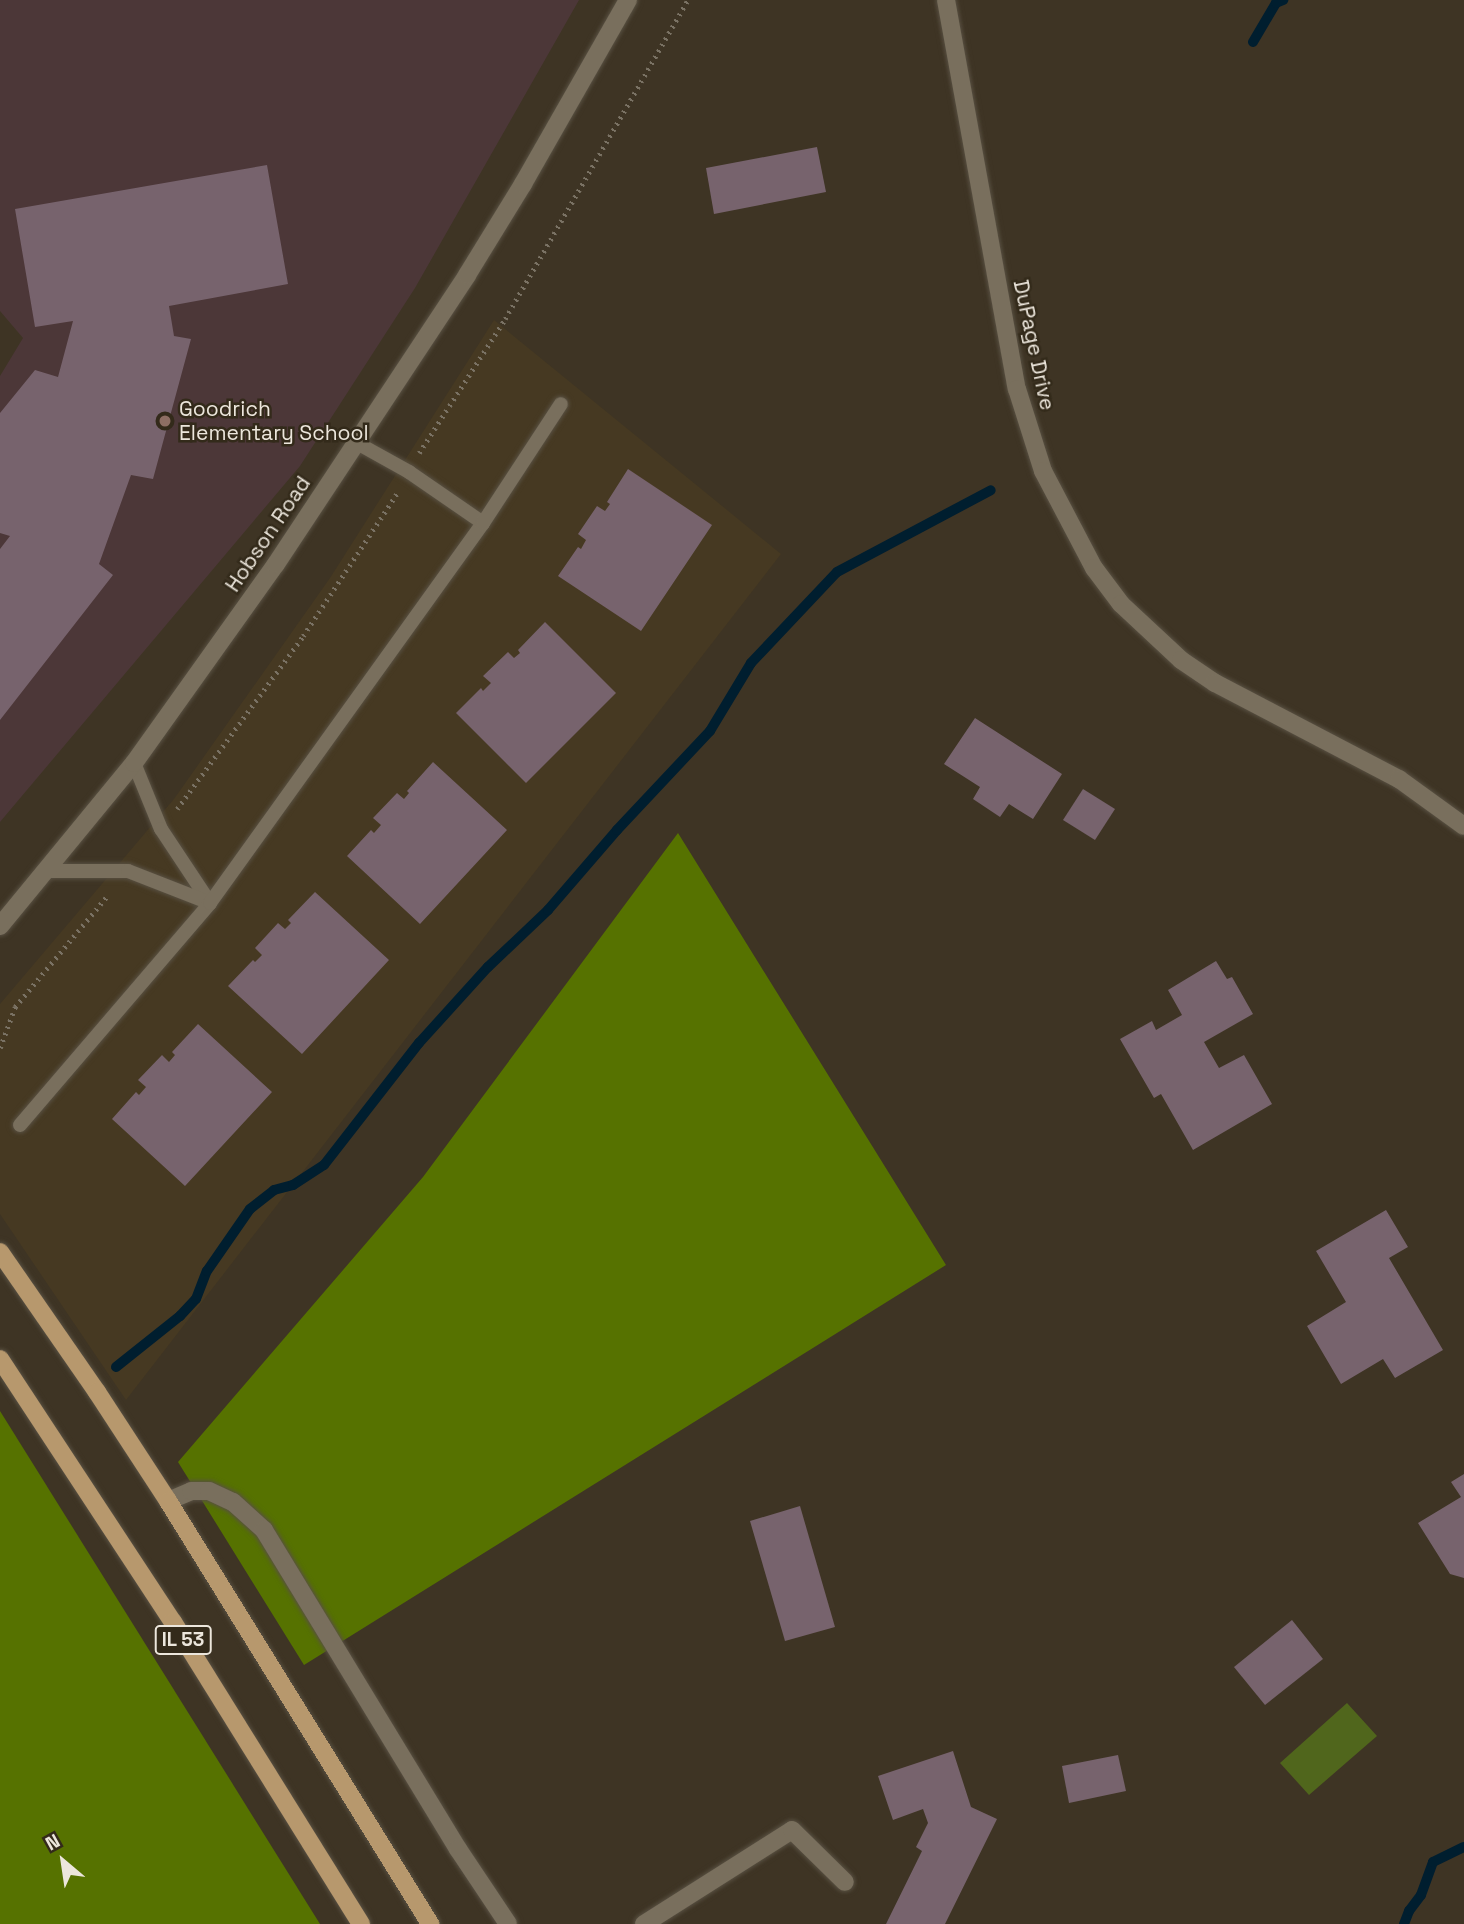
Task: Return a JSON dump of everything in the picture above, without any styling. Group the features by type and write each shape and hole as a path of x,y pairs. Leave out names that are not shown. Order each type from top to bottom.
{"main road":[{"name":"IL 53","path":"0,1252 97,1392 168,1501 430,1924"},
{"name":"IL 53","path":"0,1359 173,1622 360,1924"}],"street":[{"name":"Hobson Road","path":"0,926 48,871 134,762 250,601 413,361 523,184 628,0"},
{"name":"DuPage Drive","path":"946,0 1017,389 1043,471 1094,568 1121,604 1181,660 1215,683 1399,779 1464,826"},
{"path":"168,1501 191,1491 209,1490 233,1502 264,1530 458,1849 508,1924"},
{"path":"643,1924 792,1830 845,1882"}],"lane":[{"path":"20,1125 210,903 483,523 561,404"},
{"path":"357,443 409,472 483,523"},
{"path":"134,762 161,829 210,903"},
{"path":"48,871 128,871 210,903"}],"path":[{"path":"425,441 505,319 688,0"},
{"path":"173,815 303,636 393,500"},
{"path":"0,1048 15,1007 116,885"}],"shaded area":[{"name":"Goodrich Elementary School","path":"0,0 579,0 415,288 300,466 0,822 0,376 23,338 0,311"},
{"path":"494,320 781,554 126,1400 0,1214 0,1004 174,799 330,578"}],"green space":[{"path":"678,833 946,1265 304,1665 178,1462 423,1177"},
{"path":"0,1411 320,1924 0,1924"},
{"path":"1347,1703 1377,1736 1309,1795 1280,1763"}],"building":[{"path":"817,147 826,192 714,214 706,168"},
{"path":"267,165 288,284 169,306 174,336 191,339 153,479 131,475 99,564 113,575 0,720 0,549 10,536 0,533 0,413 35,370 58,377 73,321 35,327 15,209"},
{"path":"628,469 712,525 641,631 558,576 586,540 578,534 597,506 605,511 610,504 607,502"},
{"path":"545,622 616,693 526,783 456,713 481,688 483,691 491,683 483,676 508,652 514,658 520,653 518,650"},
{"path":"975,718 1062,774 1033,819 1009,804 1000,817 973,799 980,787 944,764"},
{"path":"433,762 507,830 420,924 347,856 371,830 374,833 381,825 373,818 397,793 404,799 409,793 407,791"},
{"path":"1083,789 1115,809 1095,840 1063,820"},
{"path":"315,892 389,960 302,1054 228,986 253,960 255,962 262,955 255,948 278,923 285,929 291,923 288,920"},
{"path":"1216,961 1227,979 1232,977 1253,1014 1204,1042 1219,1068 1244,1055 1272,1104 1193,1150 1161,1094 1154,1098 1120,1039 1152,1021 1156,1030 1182,1015 1168,990"},
{"path":"198,1024 272,1092 185,1186 112,1119 136,1092 139,1095 146,1087 138,1080 162,1055 169,1062 175,1055 172,1052"},
{"path":"1386,1210 1408,1247 1389,1258 1443,1350 1395,1378 1383,1359 1341,1384 1307,1326 1346,1302 1316,1251"},
{"path":"1464,1474 1464,1578 1450,1574 1418,1523 1461,1497 1451,1482"},
{"path":"800,1506 835,1627 785,1641 750,1521"},
{"path":"1292,1620 1323,1659 1265,1705 1234,1667"},
{"path":"953,1751 971,1807 997,1819 945,1924 886,1924 922,1851 916,1847 928,1823 923,1809 893,1820 878,1776"},
{"path":"1118,1755 1126,1791 1069,1803 1062,1766"}],"waterway":[{"path":"1253,42 1276,3 1283,0"},
{"path":"116,1367 180,1316 196,1299 207,1271 250,1209 274,1190 293,1185 324,1165 419,1043 488,967 548,910 617,830 710,731 751,663 837,572 991,490"},
{"path":"1404,1924 1409,1911 1421,1895 1433,1862 1464,1847"}],"place":[{"name":"Goodrich Elementary School","path":"165,421"}]}
